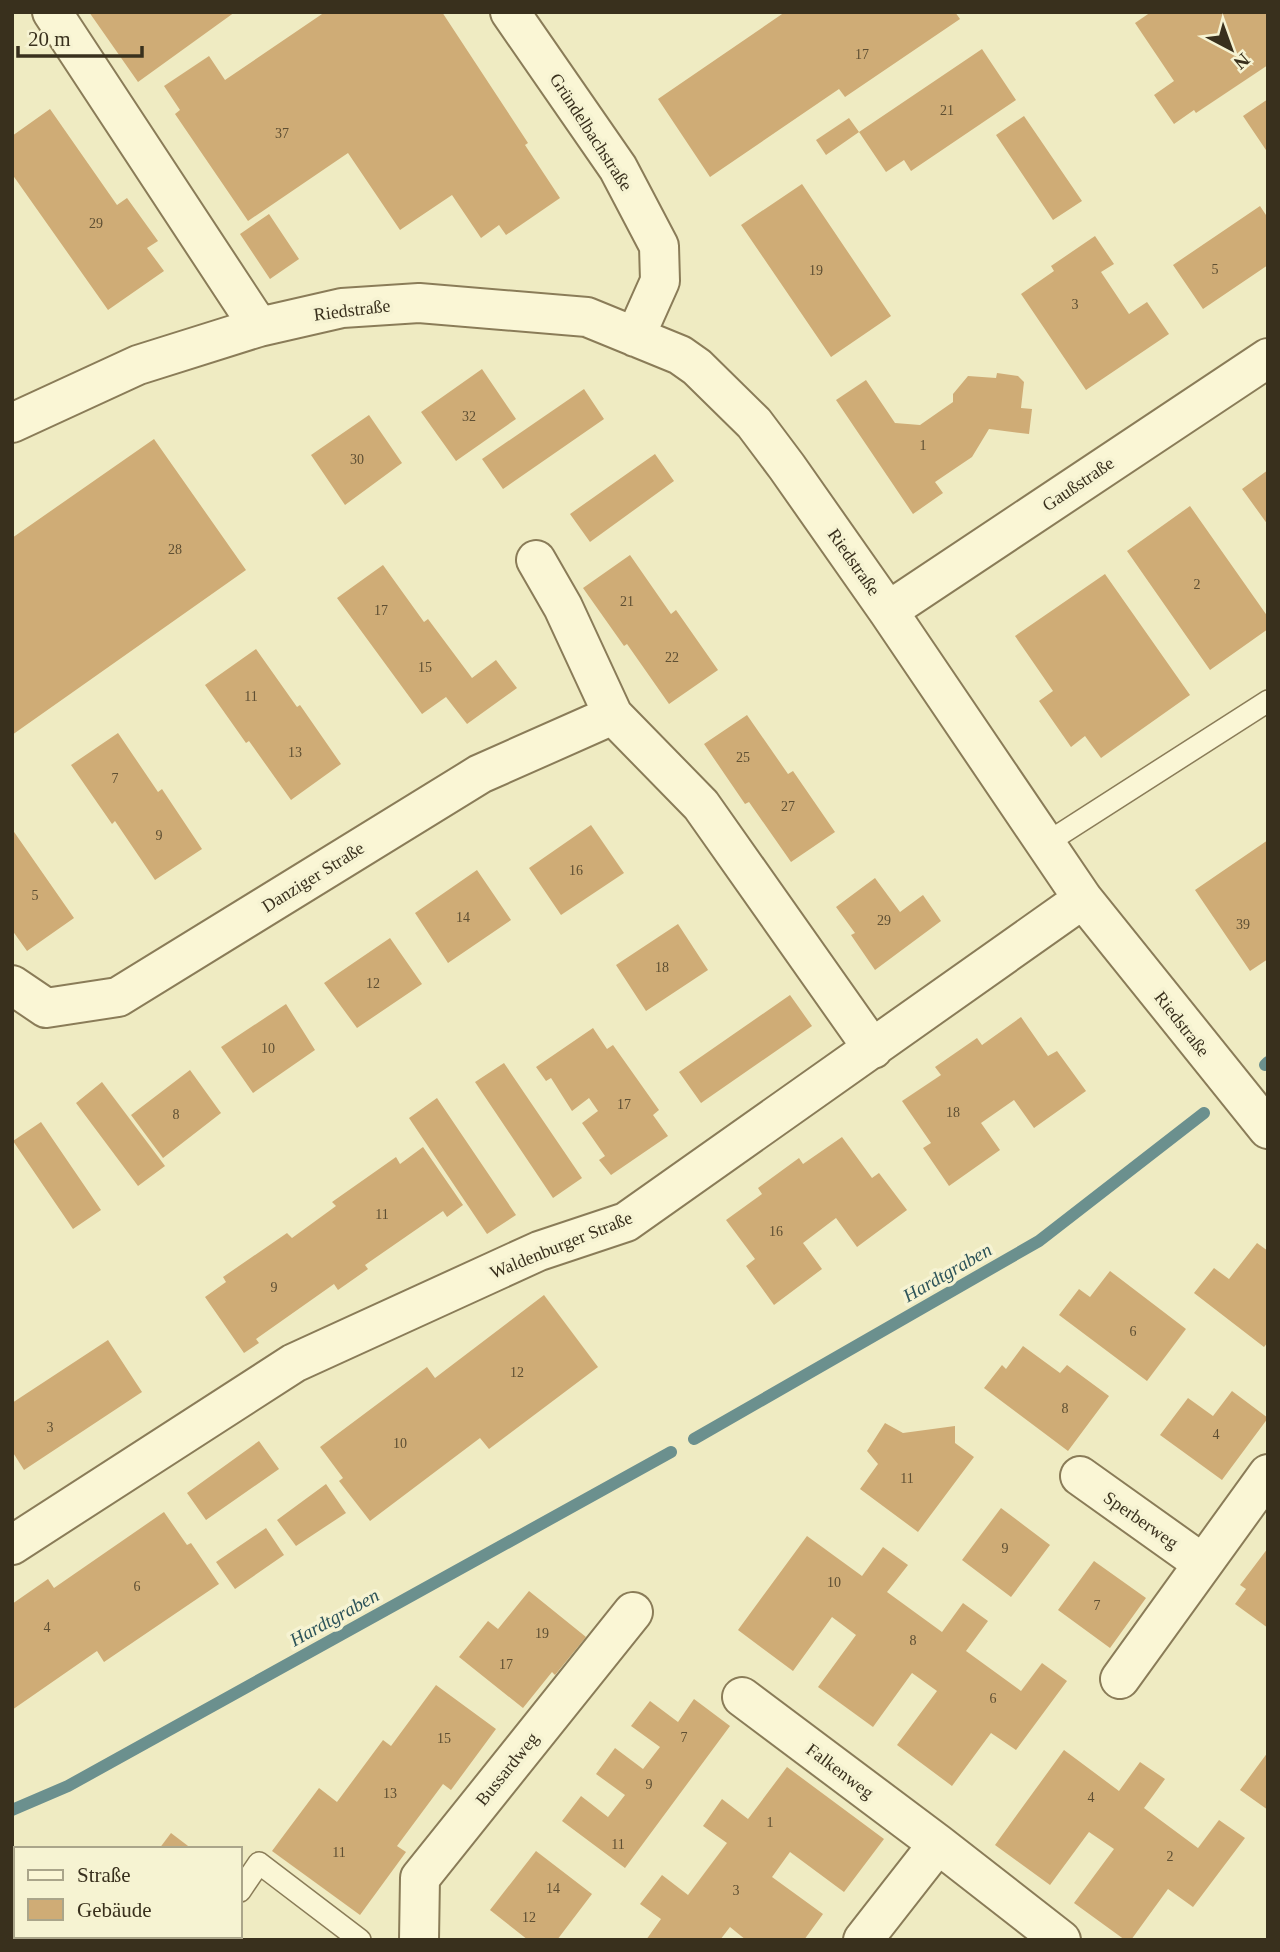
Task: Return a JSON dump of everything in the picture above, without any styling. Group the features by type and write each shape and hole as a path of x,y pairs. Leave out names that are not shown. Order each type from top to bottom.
{"street":[{"path":"52,12 259,327"},
{"name":"Gründelbachstraße","path":"510,12 618,168 659,246 660,281 635,337"},
{"name":"Riedstraße","path":"15,414 138,365 259,327 342,308 419,303 587,317 680,355 697,367 754,423 888,611 1083,899 1268,1129"},
{"name":"Gaußstraße","path":"888,611 1268,358"},
{"path":"536,560 563,607 613,715 701,805 873,1049"},
{"name":"Danziger Straße","path":"12,985 46,1008 118,997 480,774 613,715"},
{"name":"Waldenburger Straße","path":"12,1545 294,1363 539,1251 626,1222 1083,899"},
{"path":"1120,1679 1268,1474"},
{"name":"Sperberweg","path":"1080,1476 1202,1563"},
{"name":"Bussardweg","path":"419,1940 420,1878 633,1612"},
{"name":"Falkenweg","path":"742,1697 939,1844 1061,1940"},
{"path":"863,1940 939,1844"}],"lane":[{"path":"1045,844 1268,701"},
{"path":"242,1888 259,1863 360,1940"}],"building":[{"path":"89,12 235,12 138,82"},
{"path":"325,12 442,12 528,143 525,145 560,198 506,235 499,225 481,238 452,195 400,230 348,153 248,221 175,114 180,110 164,86 209,56 225,80"},
{"path":"785,12 955,12 960,19 845,97 839,89 710,177 658,99"},
{"path":"1151,12 1268,12 1268,65 1196,113 1194,110 1174,124 1154,95 1174,81 1135,23"},
{"path":"982,49 1016,100 911,171 904,160 886,172 859,132"},
{"path":"1268,99 1268,153 1243,116"},
{"path":"50,109 117,205 127,198 158,241 147,248 164,271 108,310 12,174 12,136"},
{"path":"1024,116 1082,201 1053,220 996,135"},
{"path":"849,118 859,132 826,155 816,140"},
{"path":"802,184 891,316 831,357 741,225"},
{"path":"1260,206 1268,218 1268,265 1203,309 1173,265"},
{"path":"269,214 299,259 270,279 240,234"},
{"path":"1095,236 1114,264 1101,272 1129,314 1147,302 1169,334 1086,390 1021,294 1054,271 1051,266"},
{"path":"482,369 516,419 456,461 421,412"},
{"path":"997,373 1018,376 1024,382 1021,408 1032,409 1029,434 989,429 972,457 935,482 943,493 913,514 836,400 866,380 895,423 920,425 953,402 953,394 968,376 996,378"},
{"path":"584,389 604,419 503,489 482,459"},
{"path":"369,415 402,463 345,505 311,455"},
{"path":"154,439 246,570 12,735 12,538"},
{"path":"655,454 674,481 590,542 570,514"},
{"path":"1268,470 1268,525 1242,489"},
{"path":"1190,506 1268,617 1268,629 1210,670 1127,551"},
{"path":"630,555 671,614 676,610 718,670 669,704 583,588"},
{"path":"383,565 424,622 428,619 472,678 496,660 517,688 467,724 446,697 422,714 337,598"},
{"path":"1105,574 1190,695 1101,758 1085,736 1071,747 1039,701 1053,691 1015,636"},
{"path":"256,649 341,764 291,800 205,685"},
{"path":"747,715 788,774 793,771 835,832 791,862 749,802 745,804 704,744"},
{"path":"118,733 158,792 162,789 202,849 155,880 115,821 112,824 71,765"},
{"path":"591,825 624,873 561,915 529,868"},
{"path":"12,829 74,918 27,951 12,930"},
{"path":"1268,840 1268,959 1250,971 1195,890"},
{"path":"477,870 511,920 448,963 415,913"},
{"path":"875,878 900,912 923,895 941,921 875,970 851,935 855,933 836,907"},
{"path":"678,924 708,970 646,1011 616,965"},
{"path":"390,938 422,984 357,1028 324,983"},
{"path":"790,995 812,1026 701,1103 679,1072"},
{"path":"286,1004 315,1050 253,1093 221,1047"},
{"path":"1021,1017 1048,1056 1057,1051 1086,1091 1034,1128 1014,1100 981,1123 1000,1150 949,1186 923,1148 931,1143 902,1101 941,1075 935,1067 977,1038 982,1045"},
{"path":"593,1028 607,1049 613,1045 659,1110 653,1115 668,1136 611,1175 599,1160 605,1156 582,1123 598,1111 589,1098 572,1111 551,1078 546,1081 536,1067"},
{"path":"504,1063 582,1178 553,1198 475,1082"},
{"path":"190,1070 221,1113 163,1158 131,1115"},
{"path":"102,1082 165,1166 138,1186 76,1103"},
{"path":"437,1098 516,1215 487,1234 409,1118"},
{"path":"41,1122 101,1210 73,1229 13,1141"},
{"path":"842,1137 872,1178 879,1173 907,1210 857,1247 836,1218 803,1243 822,1269 774,1305 746,1266 755,1259 726,1220 762,1194 758,1188 799,1158 803,1164"},
{"path":"423,1147 463,1205 447,1217 443,1211 365,1265 368,1269 338,1290 334,1284 256,1339 259,1343 244,1353 205,1297 226,1282 223,1277 287,1233 292,1238 336,1206 332,1202 396,1157 400,1164"},
{"path":"1257,1243 1268,1251 1268,1342 1264,1347 1194,1293 1214,1268 1229,1279"},
{"path":"1110,1271 1186,1329 1147,1381 1059,1315 1079,1289 1090,1297"},
{"path":"544,1295 598,1367 489,1449 480,1438 370,1521 339,1481 343,1478 320,1447 427,1367 435,1378"},
{"path":"108,1340 142,1392 24,1470 12,1451 12,1403"},
{"path":"1023,1346 1060,1373 1067,1365 1109,1396 1068,1451 984,1388 1002,1365 1006,1369"},
{"path":"1232,1391 1268,1418 1222,1480 1160,1435 1188,1398 1213,1416"},
{"path":"885,1423 903,1433 955,1426 955,1443 974,1457 918,1532 860,1489 878,1464 867,1451"},
{"path":"259,1441 279,1469 206,1520 187,1493"},
{"path":"326,1484 346,1513 296,1546 277,1520"},
{"path":"1001,1508 1050,1545 1011,1597 962,1560"},
{"path":"164,1512 187,1545 191,1543 219,1584 104,1662 97,1651 12,1710 12,1604 48,1579 54,1588"},
{"path":"266,1528 284,1555 235,1589 216,1562"},
{"path":"807,1536 862,1576 883,1547 908,1565 887,1592 942,1632 963,1603 988,1621 966,1651 1021,1691 1042,1663 1067,1681 1016,1750 991,1733 952,1786 897,1745 937,1691 912,1673 873,1727 818,1687 856,1635 832,1617 793,1671 738,1630"},
{"path":"1268,1548 1268,1628 1235,1604 1246,1589 1240,1585"},
{"path":"1094,1561 1146,1598 1110,1648 1058,1610"},
{"path":"529,1591 586,1637 555,1675 552,1672 523,1708 459,1657 488,1621 498,1629"},
{"path":"436,1685 496,1729 451,1790 443,1784 397,1846 406,1852 360,1915 272,1851 319,1788 337,1802 383,1740 391,1746"},
{"path":"694,1699 730,1726 625,1868 562,1821 581,1796 608,1817 625,1795 596,1774 615,1748 643,1769 660,1747 631,1726 650,1701 678,1722"},
{"path":"1064,1750 1119,1791 1140,1762 1165,1779 1144,1808 1198,1848 1219,1820 1245,1838 1193,1907 1168,1889 1131,1940 1125,1940 1074,1903 1114,1849 1089,1832 1050,1885 995,1845"},
{"path":"1268,1752 1268,1810 1240,1790"},
{"path":"787,1767 884,1839 844,1892 790,1852 772,1877 823,1914 804,1940 746,1940 730,1927 720,1940 646,1940 661,1919 640,1904 662,1875 688,1895 727,1843 703,1826 722,1799 748,1819"},
{"path":"171,1833 189,1847 160,1847"},
{"path":"536,1851 592,1894 557,1940 528,1940 490,1910"},
{"path":"143,1938 183,1938 182,1940"}],"waterway":[{"name":"Hardtgraben","path":"1265,1065 1268,1062"},
{"name":"Hardtgraben","path":"694,1439 1039,1241 1204,1113"},
{"name":"Hardtgraben","path":"12,1810 68,1786 671,1452"}]}
